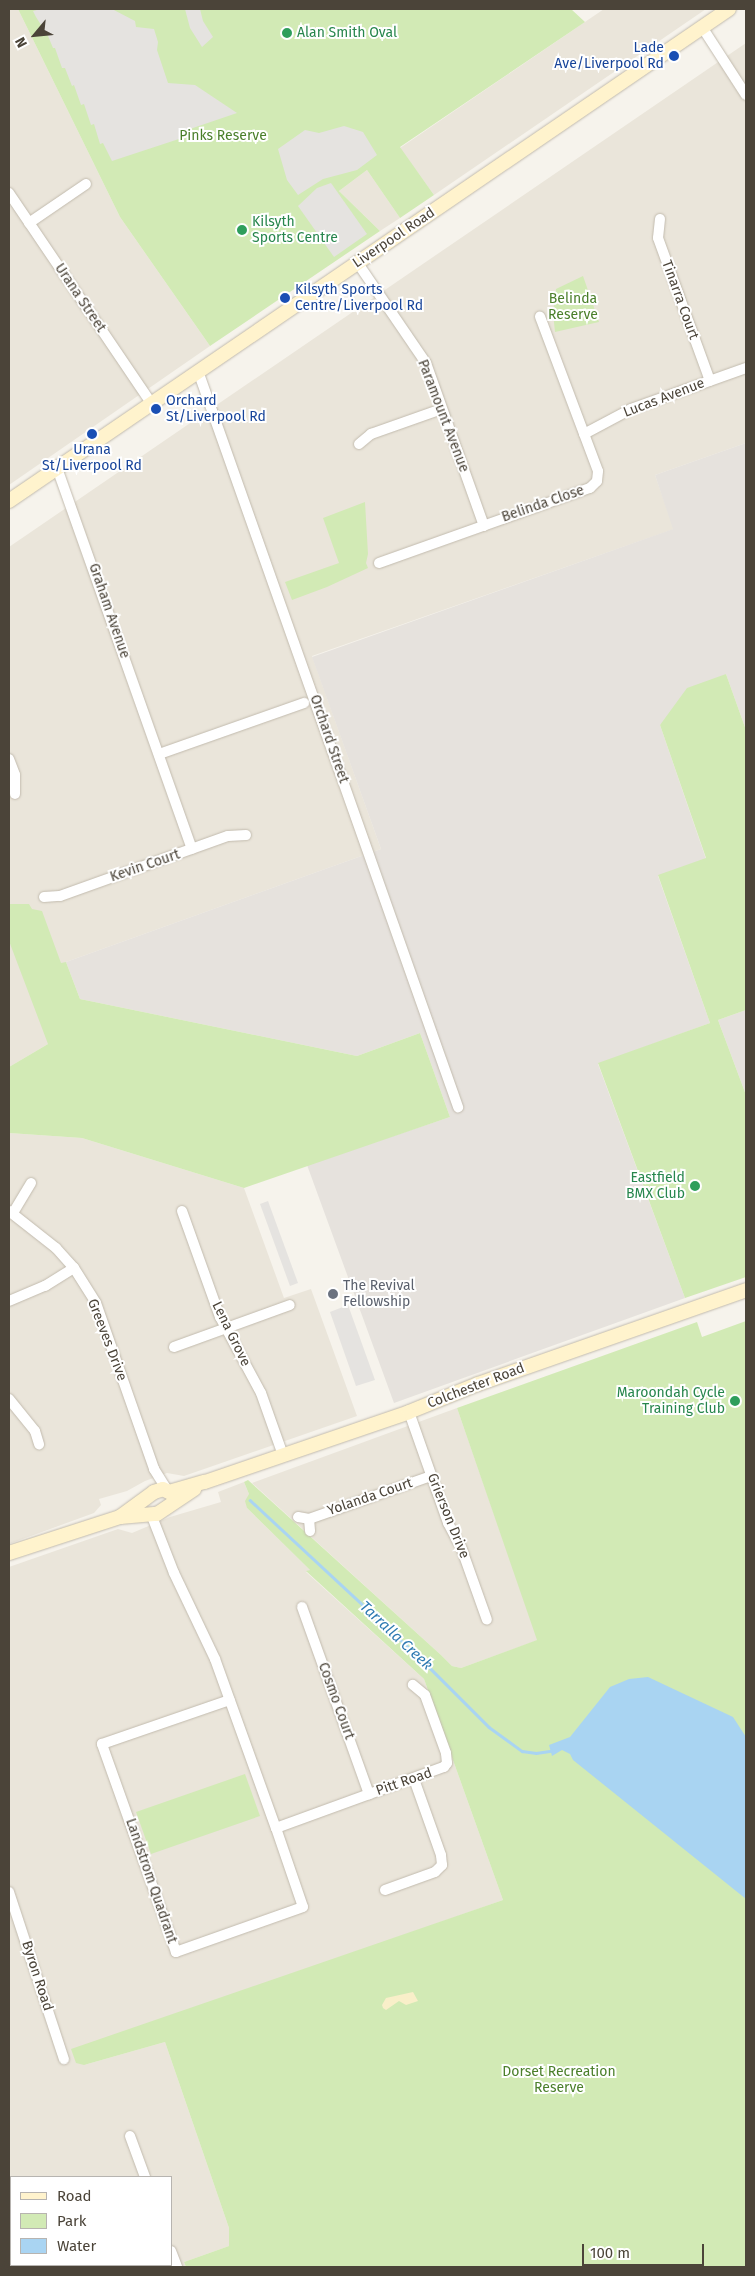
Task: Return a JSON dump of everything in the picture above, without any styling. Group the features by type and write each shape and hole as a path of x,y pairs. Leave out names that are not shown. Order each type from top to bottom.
{"main road":[{"name":"Liverpool Road","path":"9,501 729,9"},
{"name":"Colchester Road","path":"9,1553 120,1517 206,1482 283,1454 409,1412 478,1384 746,1290"}],"street":[{"path":"702,27 746,95"},
{"path":"29,223 86,184"},
{"name":"Urana Street","path":"9,193 150,403"},
{"name":"Tinarra Court","path":"660,219 658,238 710,381"},
{"name":"Paramount Avenue","path":"357,262 424,360 484,526"},
{"name":"Belinda Close","path":"379,563 594,485 598,481 598,471 540,317"},
{"name":"Lucas Avenue","path":"584,434 631,409 746,368"},
{"name":"Orchard Street","path":"198,371 458,1107"},
{"path":"359,444 371,434 442,409"},
{"name":"Graham Avenue","path":"58,468 192,849"},
{"path":"159,754 304,703"},
{"path":"9,759 14,775 15,794"},
{"name":"Kevin Court","path":"44,897 60,896 228,836 246,835"},
{"path":"11,1212 31,1183"},
{"name":"Lena Grove","path":"182,1211 225,1329 261,1393 283,1454"},
{"name":"Greeves Drive","path":"11,1212 56,1248 74,1268 96,1303 154,1469 158,1502"},
{"path":"9,1301 45,1286 74,1268"},
{"path":"174,1347 290,1305"},
{"path":"9,1399 35,1430 39,1444"},
{"name":"Grierson Drive","path":"409,1412 431,1476 487,1620"},
{"name":"Yolanda Court","path":"310,1531 304,1518 431,1476"},
{"name":"Landstrom Quadrant","path":"158,1502 160,1533 174,1573 215,1660 230,1700 276,1828 303,1907 176,1952 102,1744 230,1700"},
{"name":"Cosmo Court","path":"302,1607 369,1794"},
{"name":"Pitt Road","path":"276,1828 441,1770 447,1763 447,1758 425,1695 413,1685"},
{"path":"385,1890 435,1872 442,1865 441,1856 414,1779"},
{"name":"Byron Road","path":"9,1892 64,2060"},
{"path":"130,2136 144,2176"},
{"path":"172,2254 177,2267"}],"shaded area":[{"path":"9,9 18,9 120,217 210,346 9,485"},
{"path":"41,9 112,9 135,21 136,27 154,29 158,42 157,50 168,83 195,85 237,113 190,129 191,135 112,161 103,143 100,144 94,124 91,125 84,104 81,105 74,85 72,86 65,68 62,68 55,48 53,48 33,11"},
{"path":"185,9 200,9 203,21 213,37 202,47 190,28"},
{"path":"604,9 706,9 434,195 400,148"},
{"path":"746,43 746,443 655,475 674,529 312,656 381,849 66,962 48,1044 9,1067 9,547"},
{"path":"344,126 363,132 377,155 357,170 323,179 298,195 287,180 278,149 305,130 319,133"},
{"path":"367,170 400,218 380,231 339,191"},
{"path":"331,183 367,234 334,257 298,206 317,188"},
{"path":"746,443 746,730 726,674 660,725 706,859 658,876 710,1023 598,1064 685,1298 394,1403 307,1165 450,1117 420,1033 357,1056 80,999 66,962 381,849 312,657 673,529 655,475"},
{"path":"746,1010 746,1095 718,1020"},
{"path":"9,1133 82,1138 244,1188 284,1298 311,1289 357,1416 184,1476 167,1473 145,1481 127,1491 99,1499 101,1505 94,1513 9,1544"},
{"path":"268,1201 298,1283 290,1286 260,1204"},
{"path":"348,1305 375,1380 356,1386 330,1312"},
{"path":"457,1408 538,1640 461,1668 452,1666 252,1483"},
{"path":"244,1482 249,1494 247,1508 310,1570 306,1572 424,1679 503,1900 322,1964 84,2065 165,2042 229,2228 229,2246 184,2262 186,2267 9,2267 9,1567 118,1529 132,1533 170,1517 221,1502 218,1492"}],"green space":[{"name":"Pinks Reserve","path":"18,9 571,9 585,22 400,147 434,195 400,218 367,170 339,191 380,231 210,346 120,217"},
{"name":"Belinda Reserve","path":"583,276 599,322 555,332 553,313 556,289"},
{"path":"365,502 368,554 366,563 368,568 327,587 292,600 285,582 339,563 323,518"},
{"path":"726,674 746,730 746,1010 718,1020 746,1095 746,1277 685,1298 598,1063 710,1023 658,875 706,858 660,725 687,688"},
{"path":"9,904 29,904 32,909 42,911 61,963 66,962 80,999 357,1056 420,1033 450,1117 244,1188 82,1138 9,1133 9,1067 48,1044 9,941"},
{"name":"Dorset Recreation Reserve","path":"746,1321 746,2267 186,2267 184,2262 229,2246 229,2228 165,2042 84,2065 76,2063 71,2049 503,1900 424,1679 306,1571 310,1570 247,1508 245,1501 249,1494 244,1482 248,1480 452,1666 461,1668 537,1640 457,1408 697,1322 702,1337"},
{"path":"245,1774 260,1816 151,1854 136,1812"}],"sand":[{"path":"413,1992 418,2001 406,2005 399,2001 386,2010 383,2008 382,2005 386,1998"}],"water":[{"path":"648,1677 733,1717 746,1737 746,1899 573,1760 570,1754 562,1750 552,1756 549,1745 570,1737 610,1687 629,1679"}],"waterway":[{"name":"Tarralla Creek","path":"250,1500 421,1659 489,1727 522,1751 536,1753 551,1751"}],"place":[{"name":"Alan Smith Oval","path":"287,33"},
{"name":"Lade Ave/Liverpool Rd","path":"674,56"},
{"name":"Kilsyth Sports Centre","path":"242,230"},
{"name":"Kilsyth Sports Centre/Liverpool Rd","path":"285,298"},
{"name":"Orchard St/Liverpool Rd","path":"156,409"},
{"name":"Urana St/Liverpool Rd","path":"92,434"},
{"name":"Eastfield BMX Club","path":"695,1186"},
{"name":"The Revival Fellowship","path":"333,1294"},
{"name":"Maroondah Cycle Training Club","path":"735,1401"}]}
